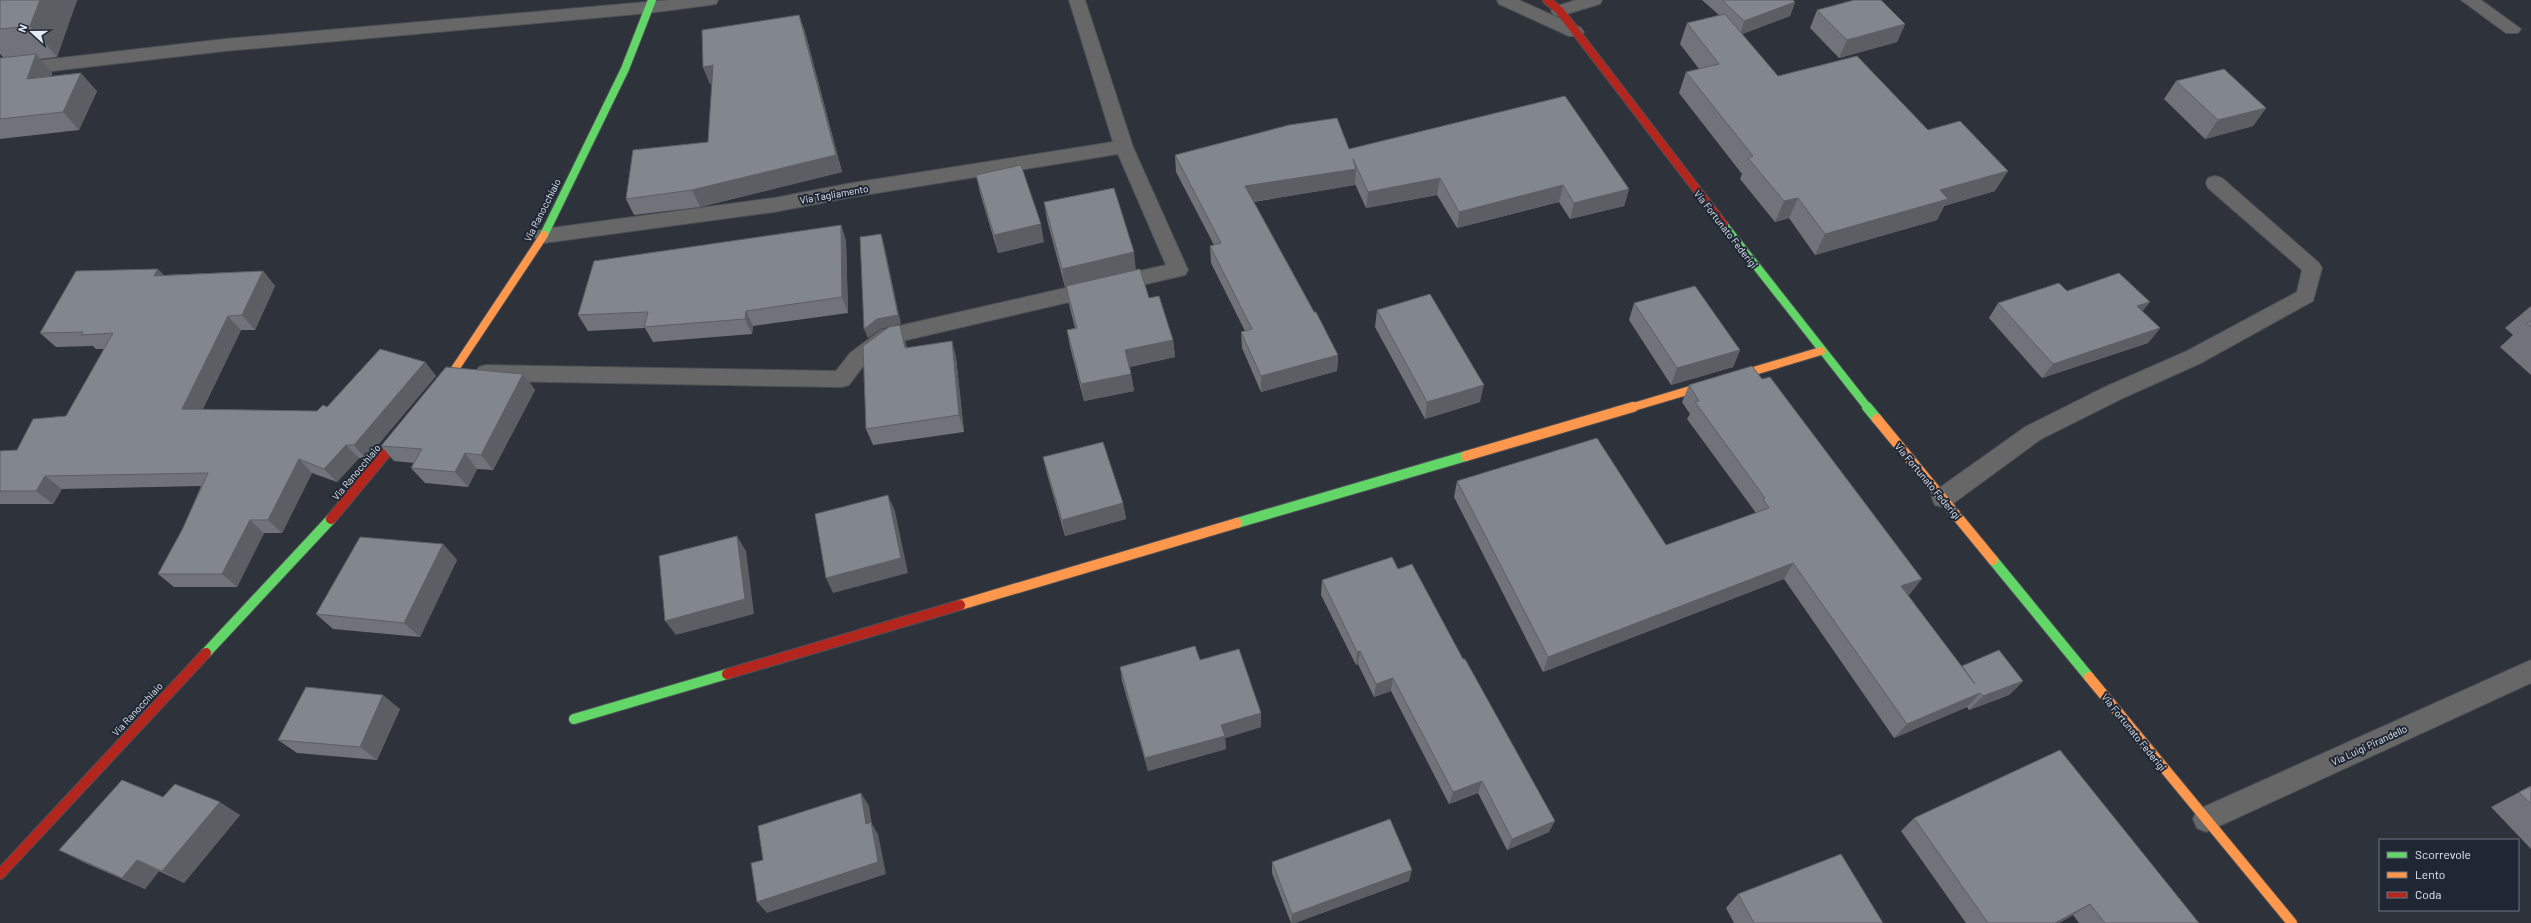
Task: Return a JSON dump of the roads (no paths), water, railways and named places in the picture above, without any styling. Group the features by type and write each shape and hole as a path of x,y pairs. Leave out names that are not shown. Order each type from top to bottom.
{"street":[{"path":"0,72 225,45 650,4 710,0"},
{"path":"453,372 842,379 857,359 888,336 1178,270 1124,147 1077,0"},
{"path":"1505,0 1575,32"},
{"name":"Via Fortunato Federigi","path":"1547,0 1560,11 1821,351 2292,923"},
{"path":"1560,11 1594,0"},
{"path":"2469,0 2512,29"},
{"name":"Via Ranocchiaio","path":"433,396 453,372 544,236 625,69 650,4"},
{"name":"Via Tagliamento","path":"544,236 774,205 860,189 1124,147"},
{"path":"1943,498 2033,433 2113,393 2194,358 2306,296 2312,268 2215,183"},
{"path":"574,719 1821,351"},
{"name":"Via Ranocchiaio","path":"0,874 340,509 413,420"},
{"name":"Via Luigi Pirandello","path":"2206,819 2531,671"}]}
